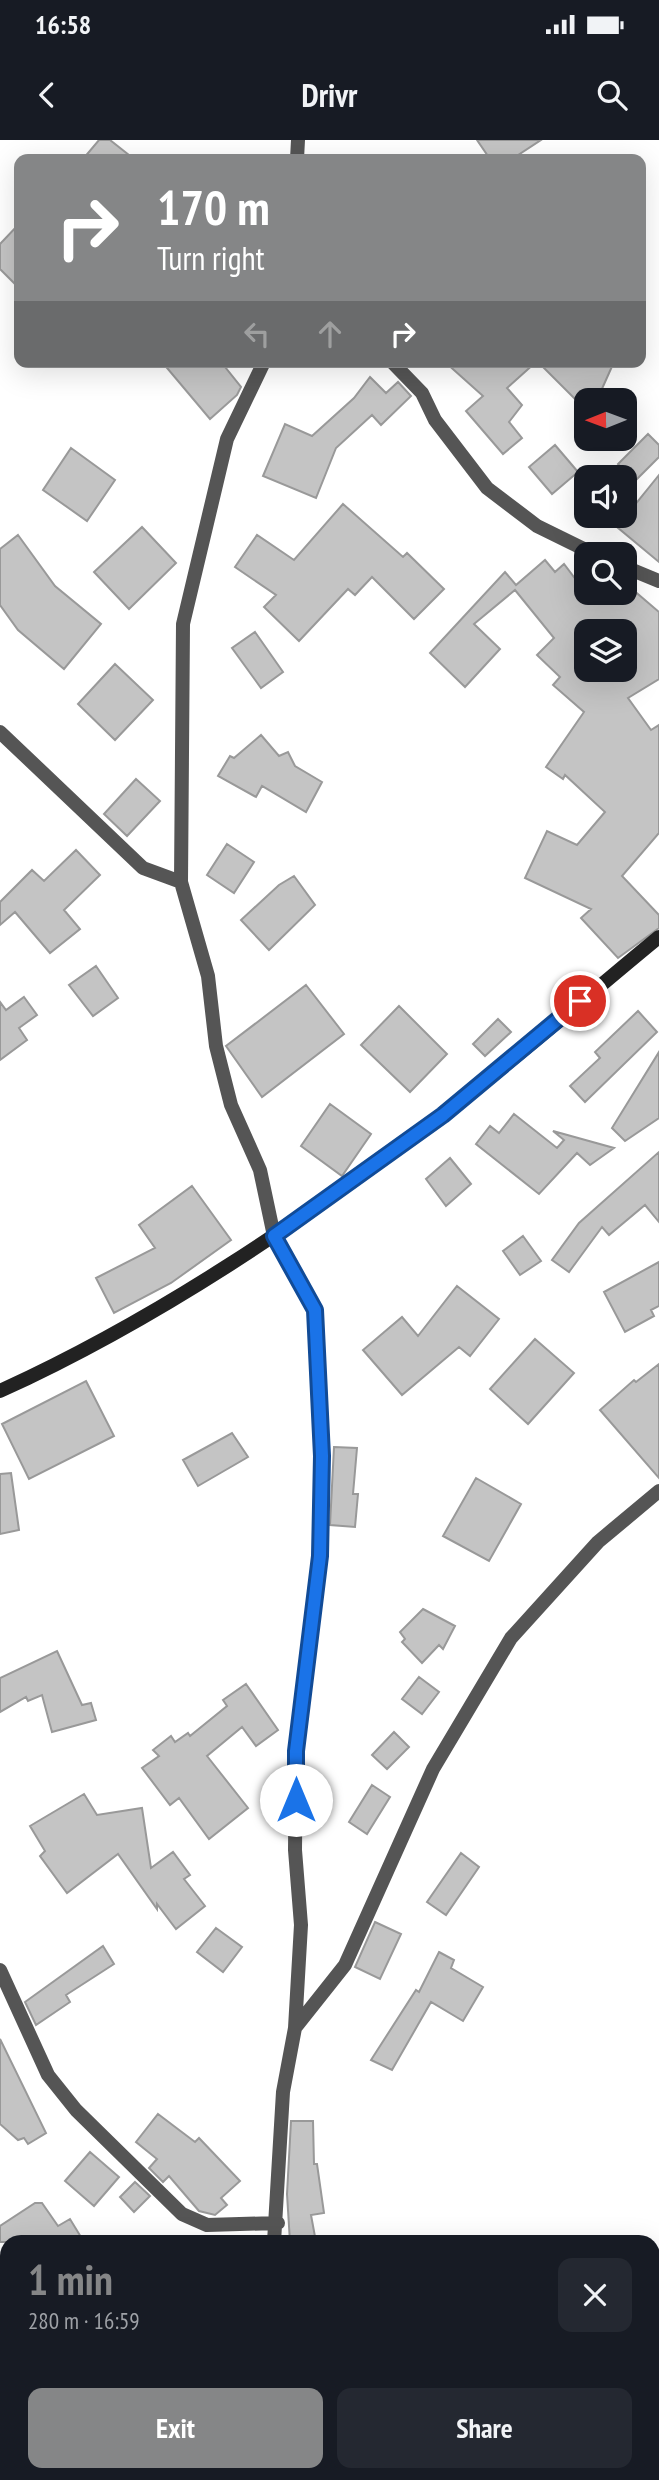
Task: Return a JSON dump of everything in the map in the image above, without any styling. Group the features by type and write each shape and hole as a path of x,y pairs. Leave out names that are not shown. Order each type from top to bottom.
{"main road":[{"path":"0,1391 78,1355 274,1236 443,1115 659,937"}],"street":[{"path":"261,368 227,439 183,624 181,882 208,976 216,1046 231,1105 260,1170 274,1236 315,1310 322,1456 320,1556 296,1751 295,1850 301,1924 295,2028 283,2092 275,2235"},
{"path":"398,368 422,393 435,420 487,488 537,526 574,544"},
{"path":"637,572 659,581"},
{"path":"0,732 144,868 181,882"},
{"path":"295,2028 345,1965 433,1769 480,1685 511,1638 598,1542 659,1491"},
{"path":"2,1980 48,2075 76,2110 182,2214 207,2225 278,2223"}],"building":[{"path":"99,140 110,140 128,154 87,154"},
{"path":"477,140 541,140 520,154 487,154"},
{"path":"14,229 14,283 0,269 0,244"},
{"path":"167,368 226,368 241,387 237,395 210,419"},
{"path":"452,368 529,368 507,388 522,405 509,422 522,438 503,454 466,411 483,396"},
{"path":"544,368 611,368 602,388 574,388 574,398"},
{"path":"370,377 386,393 398,382 411,396 381,425 372,415 336,448 316,498 263,476 285,424 312,436 354,398"},
{"path":"648,434 659,445 659,457 637,479 637,465 618,464 630,452 637,452 637,445"},
{"path":"555,445 574,467 574,475 552,494 529,467"},
{"path":"71,448 115,480 87,521 43,490"},
{"path":"659,475 659,562 618,528 637,528 637,502"},
{"path":"343,504 403,557 407,553 444,589 414,619 372,577 355,595 348,589 299,641 264,607 276,595 235,567 257,535 294,560"},
{"path":"142,527 176,563 129,609 94,572"},
{"path":"18,535 55,586 101,624 64,669 18,630 0,605 0,549"},
{"path":"545,560 555,572 564,564 574,577 574,605 637,605 637,593 659,612 659,679 628,698 651,730 659,725 659,833 622,876 659,915 659,928 618,958 581,918 591,909 525,878 547,831 577,845 605,812 565,775 563,779 546,767 584,712 553,685 560,677 537,655 554,638 515,590 474,624 500,649 465,687 430,653 505,572 516,585"},
{"path":"255,632 283,672 261,688 232,648"},
{"path":"115,664 153,700 115,740 78,704"},
{"path":"261,735 279,756 288,752 295,766 322,782 306,812 262,786 256,797 218,776 230,756 234,758"},
{"path":"136,779 160,801 127,836 104,814"},
{"path":"227,844 254,862 234,893 207,875"},
{"path":"76,850 100,875 64,910 80,929 50,953 15,912 0,925 0,902 32,870 44,881"},
{"path":"294,876 315,905 269,950 241,920 279,885"},
{"path":"96,966 118,998 93,1016 69,985"},
{"path":"306,985 344,1034 262,1097 226,1046"},
{"path":"24,997 37,1015 19,1028 27,1040 0,1060 0,1002 6,1010"},
{"path":"399,1006 447,1054 410,1092 361,1045"},
{"path":"638,1011 657,1032 585,1102 570,1086 600,1058 595,1052"},
{"path":"498,1019 511,1032 485,1056 473,1044"},
{"path":"659,1052 659,1118 625,1141 612,1128"},
{"path":"330,1104 371,1134 342,1176 301,1146"},
{"path":"514,1114 557,1148 564,1140 553,1131 614,1148 590,1165 577,1153 539,1194 476,1144 490,1126 499,1133"},
{"path":"659,1152 659,1222 645,1205 609,1235 602,1227 569,1272 552,1260 579,1223"},
{"path":"450,1158 471,1184 446,1206 426,1179"},
{"path":"192,1186 231,1240 171,1283 114,1313 96,1278 155,1248 139,1225"},
{"path":"523,1236 541,1261 520,1275 503,1251"},
{"path":"659,1262 659,1306 651,1310 654,1316 625,1332 604,1292"},
{"path":"457,1286 499,1319 470,1356 459,1347 402,1395 363,1350 402,1317 418,1336"},
{"path":"535,1339 574,1373 528,1424 490,1389"},
{"path":"659,1364 659,1478 600,1410 634,1380 636,1382"},
{"path":"86,1381 114,1436 29,1479 2,1424"},
{"path":"232,1433 248,1457 198,1486 183,1460"},
{"path":"334,1447 357,1448 353,1494 358,1494 355,1527 330,1525"},
{"path":"11,1473 19,1530 0,1534 0,1474"},
{"path":"476,1478 521,1504 489,1561 443,1536"},
{"path":"423,1609 455,1626 443,1649 439,1645 422,1663 402,1642 405,1639 400,1632"},
{"path":"57,1651 82,1705 91,1703 96,1720 52,1732 42,1695 28,1701 26,1697 0,1712 0,1678"},
{"path":"419,1677 439,1692 422,1714 402,1699"},
{"path":"246,1684 278,1730 256,1746 242,1727 207,1756 248,1808 209,1839 179,1798 170,1805 142,1768 159,1756 153,1750 171,1736 175,1742 188,1733 190,1736 227,1706 223,1700"},
{"path":"394,1732 409,1747 387,1769 372,1755"},
{"path":"372,1785 390,1797 367,1834 349,1822"},
{"path":"84,1794 97,1815 142,1808 151,1868 173,1852 190,1875 184,1879 205,1906 176,1929 157,1904 157,1909 118,1854 67,1893 40,1856 45,1851 30,1826"},
{"path":"461,1853 479,1867 446,1915 427,1902"},
{"path":"375,1922 401,1934 380,1979 355,1967"},
{"path":"216,1928 242,1947 223,1972 197,1952"},
{"path":"103,1946 114,1964 66,1995 70,2002 36,2025 25,2002"},
{"path":"439,1952 454,1960 451,1968 483,1987 463,2021 431,2002 392,2070 371,2060 416,1990 419,1992"},
{"path":"0,2039 46,2133 28,2144 24,2138 18,2140 0,2124"},
{"path":"158,2114 195,2142 199,2138 240,2181 221,2198 227,2205 215,2215 199,2211 169,2176 163,2182 149,2168 157,2159 136,2142"},
{"path":"291,2121 313,2121 314,2164 317,2164 324,2213 311,2215 315,2235 290,2235 287,2194"},
{"path":"90,2152 119,2177 94,2206 65,2181"},
{"path":"135,2182 150,2196 134,2212 120,2197"},
{"path":"35,2203 42,2203 58,2226 70,2219 80,2235 0,2235 0,2226"}],"route":[{"path":"296,1800 296,1751 320,1556 322,1456 315,1310 274,1236 443,1115 580,1001"}]}
